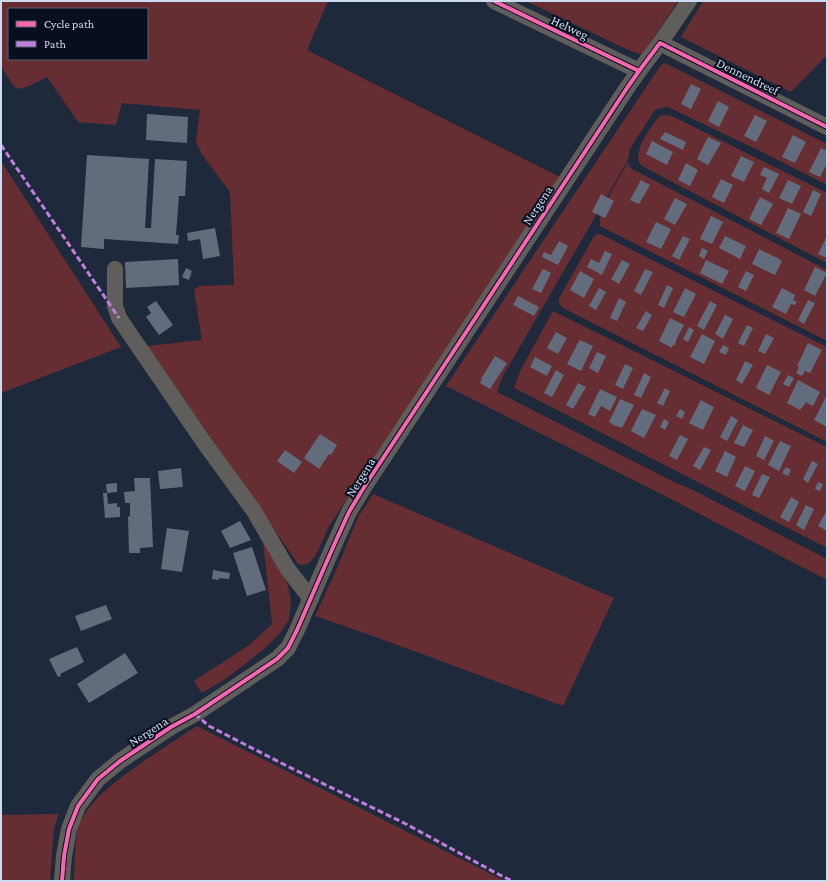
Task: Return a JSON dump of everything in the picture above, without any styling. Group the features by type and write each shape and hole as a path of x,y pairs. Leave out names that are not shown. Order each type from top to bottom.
{"street":[{"name":"Helweg","path":"494,1 639,71"},
{"name":"Nergena","path":"62,881 64,856 69,829 78,806 98,779 126,757 171,727 195,714 277,659 288,648 298,630 334,545 366,484 639,71 689,1"},
{"name":"Dennendreef","path":"660,43 827,127"},
{"path":"115,269 115,306 119,318 203,441 254,511 287,568 311,599"}],"shaded area":[{"path":"1,1 328,1 307,50 562,178 329,526 316,554 308,563 304,565 298,564 147,346 202,340 194,290 199,286 234,285 230,192 201,153 196,142 200,110 122,103 116,125 78,122 47,77 29,86 19,89 14,87 1,66"},
{"path":"526,1 678,1 642,55 624,48"},
{"path":"703,1 827,1 827,55 791,92 681,37"},
{"path":"665,63 827,144 827,185 668,107 657,109 654,111 630,149 628,160 503,376 497,392 827,559 827,580 663,495 446,386 661,65"},
{"path":"663,115 672,116 827,193 827,263 642,166 639,161 639,149 645,136 656,120"},
{"path":"1,161 121,347 1,393"},
{"path":"628,162 630,167 634,170 827,270 827,341 600,226 600,217 612,190"},
{"path":"600,234 827,347 827,442 563,308 559,303 559,298 593,238 595,235"},
{"path":"553,311 827,447 827,548 514,388 520,371"},
{"path":"373,494 614,598 563,706 315,616 358,517"},
{"path":"263,542 287,582 291,600 289,620 280,633 264,649 227,678 202,693 194,681 249,645 272,624"},
{"path":"197,726 505,881 74,881 78,829 91,805 123,776"},
{"path":"59,814 54,828 50,881 1,881 1,815"}],"building":[{"path":"691,84 701,89 691,109 681,104"},
{"path":"718,101 729,107 719,127 708,121"},
{"path":"147,114 188,117 187,143 146,140"},
{"path":"755,115 767,121 756,142 744,136"},
{"path":"665,132 686,142 683,150 660,139"},
{"path":"793,135 806,142 795,163 782,157"},
{"path":"708,137 721,143 708,165 697,159"},
{"path":"652,141 673,152 667,165 646,154"},
{"path":"821,148 827,151 827,163 820,177 809,172"},
{"path":"87,155 149,159 145,228 151,228 155,159 187,161 185,196 179,196 176,235 179,235 178,244 104,239 104,249 81,247"},
{"path":"741,156 754,162 744,182 731,176"},
{"path":"686,163 698,170 690,186 678,180"},
{"path":"764,167 779,174 769,193 762,189 767,178 760,175"},
{"path":"721,179 733,185 724,203 712,197"},
{"path":"641,180 650,185 639,204 630,200"},
{"path":"788,180 801,186 792,204 779,198"},
{"path":"813,190 821,194 811,216 803,212"},
{"path":"601,194 614,201 605,218 592,212"},
{"path":"760,197 773,204 761,225 749,219"},
{"path":"675,198 687,204 675,225 664,219"},
{"path":"788,208 801,214 789,239 776,233"},
{"path":"711,216 723,222 712,244 700,239"},
{"path":"656,222 671,229 661,249 646,242"},
{"path":"215,228 220,256 203,259 200,239 188,241 187,233"},
{"path":"683,236 690,239 679,260 672,256"},
{"path":"725,236 746,246 740,259 719,248"},
{"path":"827,236 827,258 818,254"},
{"path":"559,241 568,246 558,265 542,257 544,252 551,255"},
{"path":"702,248 708,251 704,259 699,256"},
{"path":"759,249 782,261 775,275 752,264"},
{"path":"605,251 612,254 602,275 587,267 591,259 599,263"},
{"path":"178,259 179,285 126,288 125,262"},
{"path":"622,260 630,264 619,284 611,279"},
{"path":"706,260 729,271 722,284 700,273"},
{"path":"815,267 827,273 815,296 804,290"},
{"path":"186,268 192,271 189,280 182,277"},
{"path":"543,269 551,273 541,293 532,289"},
{"path":"645,269 653,272 641,295 634,291"},
{"path":"580,271 594,279 584,298 570,290"},
{"path":"746,271 754,275 746,291 738,287"},
{"path":"667,285 673,288 664,308 658,305"},
{"path":"599,288 606,292 596,310 589,306"},
{"path":"685,288 696,294 684,317 673,312"},
{"path":"782,288 795,295 793,300 797,302 795,305 791,304 786,314 772,307"},
{"path":"518,296 539,307 534,316 513,305"},
{"path":"619,298 626,302 617,321 610,318"},
{"path":"808,300 815,303 804,324 798,320"},
{"path":"156,301 173,325 159,335 146,317 151,313 147,307"},
{"path":"710,301 717,305 704,330 697,326"},
{"path":"646,311 652,315 643,331 636,328"},
{"path":"725,315 733,319 723,339 715,334"},
{"path":"670,318 684,325 675,345 673,345 672,348 659,341"},
{"path":"747,325 753,328 744,346 738,343"},
{"path":"689,327 694,330 688,342 683,339"},
{"path":"556,332 567,338 558,354 547,348"},
{"path":"702,334 715,341 704,364 690,357"},
{"path":"766,334 774,338 765,354 758,351"},
{"path":"580,340 593,346 581,371 567,364"},
{"path":"808,343 822,350 810,373 805,371 802,376 796,373 799,367 797,366"},
{"path":"723,345 729,348 726,355 719,352"},
{"path":"597,352 606,356 598,373 589,368"},
{"path":"495,356 507,363 490,389 480,383"},
{"path":"535,357 552,366 547,376 530,367"},
{"path":"745,361 753,365 742,384 736,380"},
{"path":"625,364 633,368 623,389 615,385"},
{"path":"767,365 781,372 769,395 756,388"},
{"path":"556,370 564,375 552,397 544,393"},
{"path":"644,373 651,377 641,398 634,395"},
{"path":"788,375 794,378 789,387 783,384"},
{"path":"798,380 820,392 813,406 805,402 800,410 787,403"},
{"path":"578,383 586,387 573,409 566,405"},
{"path":"665,388 670,391 663,406 657,403"},
{"path":"600,389 617,397 610,411 601,406 595,417 588,414"},
{"path":"826,397 827,398 827,427 814,420"},
{"path":"620,399 634,405 622,428 609,422"},
{"path":"701,400 714,407 703,430 689,423"},
{"path":"642,409 656,415 644,438 631,431"},
{"path":"680,409 685,412 682,419 676,416"},
{"path":"731,416 738,420 727,441 720,437"},
{"path":"664,419 669,422 665,430 660,427"},
{"path":"743,425 753,430 744,447 734,443"},
{"path":"320,434 337,445 319,469 304,458"},
{"path":"680,435 688,439 677,460 669,456"},
{"path":"765,436 774,441 764,460 756,456"},
{"path":"780,441 791,446 779,471 768,465"},
{"path":"704,447 711,450 700,470 693,466"},
{"path":"285,450 302,462 294,473 277,461"},
{"path":"725,451 736,457 727,477 715,471"},
{"path":"812,461 818,464 808,483 803,479"},
{"path":"745,466 755,471 745,491 735,486"},
{"path":"786,467 791,470 788,476 782,473"},
{"path":"181,468 183,487 160,489 158,471"},
{"path":"762,474 770,477 759,498 752,495"},
{"path":"134,478 150,478 153,547 140,548 140,553 129,553 128,517 130,516 130,503 125,503 124,492 135,491"},
{"path":"818,482 823,484 820,491 815,489"},
{"path":"117,483 117,492 107,493 106,484"},
{"path":"103,493 107,493 108,504 117,503 117,507 120,507 120,517 105,518"},
{"path":"791,497 799,502 789,522 780,517"},
{"path":"806,505 814,509 804,530 796,525"},
{"path":"827,510 827,531 818,526"},
{"path":"240,521 251,540 230,548 221,531"},
{"path":"167,528 189,531 182,572 161,569"},
{"path":"252,547 266,590 247,596 233,553"},
{"path":"213,570 230,573 229,579 212,579"},
{"path":"106,605 112,619 81,631 75,616"},
{"path":"77,647 84,662 60,674 61,676 58,677 49,659"},
{"path":"125,653 138,673 89,703 77,684"}],"marked path":[{"path":"1,145 119,318"},
{"path":"195,714 209,726 406,824 512,881"}],"cycle path":[{"path":"494,1 639,71"},
{"path":"62,881 64,856 69,829 78,806 98,779 120,761 171,727 195,714 277,659 288,648 349,512 366,484 627,88 660,43 827,127"}]}
